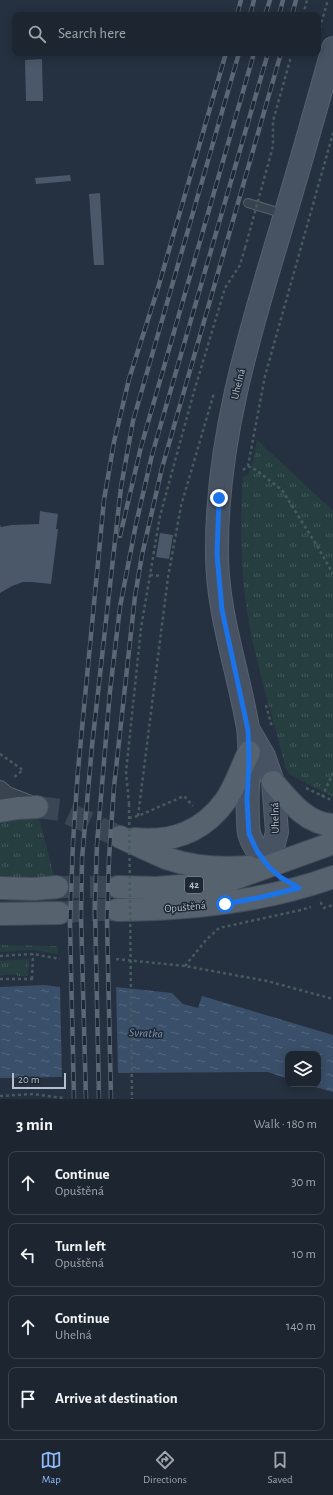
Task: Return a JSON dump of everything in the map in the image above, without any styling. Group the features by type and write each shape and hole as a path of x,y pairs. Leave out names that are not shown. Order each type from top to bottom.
{"main road":[{"name":"Uhelná","path":"268,866 257,851 249,834 247,800 249,752 248,730 222,610 217,555 219,498 223,457 230,416 250,334 333,48"},
{"name":"Uhelná","path":"248,730 264,756 273,782 277,832 268,866"},
{"name":"Opuštěná","path":"249,752 226,800 206,822 177,837 149,840 121,838 167,858 191,864 242,868 268,866"},
{"path":"273,782 291,804 313,820 333,825"},
{"path":"0,811 37,807"},
{"name":"Opuštěná","path":"118,887 156,888 222,883 333,843"},
{"path":"268,866 280,877 299,888"},
{"name":"Opuštěná","path":"117,910 165,910 225,904 299,888 333,877"},
{"path":"0,888 34,889 57,887"},
{"path":"0,914 59,913"}],"street":[{"path":"0,789 7,795 37,807"}],"lane":[{"path":"248,203 285,214"}],"path":[{"path":"304,12 307,0"},
{"path":"321,24 328,0"},
{"path":"132,1099 129,804 127,765 141,628 160,516 225,288 240,265 245,248 273,146 273,122 291,56"},
{"path":"242,470 248,466 264,376 333,133"},
{"path":"197,811 184,796 138,816 166,589 180,506 214,392"},
{"path":"248,466 256,470 282,490 315,542 333,574"},
{"path":"150,574 161,576"},
{"path":"264,700 273,731"},
{"path":"0,754 23,770"},
{"path":"321,802 333,773"},
{"path":"305,787 333,801"},
{"path":"185,966 206,940 219,928 301,910 321,903 324,908 333,905"},
{"path":"0,956 33,954 60,959"},
{"path":"0,979 33,979 33,954"},
{"path":"116,959 185,966 267,981 333,999"},
{"path":"0,1096 33,1094 63,1098"}],"green space":[{"path":"257,440 333,511 333,797 289,774 285,766 251,631 247,612 242,562 242,493 243,477 249,474 254,458"},
{"path":"24,818 39,818 55,880 0,883 0,823"},
{"path":"57,897 57,903 0,905 0,901"},
{"path":"0,945 57,946 58,954 34,950 0,952"},
{"path":"29,959 28,976 17,976 17,974 1,975 0,977 0,961"}],"water":[{"name":"Svratka","path":"44,985 60,987 116,987 172,993 183,1004 198,1008 202,996 333,1035 333,1092 316,1087 321,1087 321,1051 285,1051 285,1078 268,1072 118,1073 62,1077 0,1078 0,987"}],"pier":[{"path":"60,985 116,985 118,1075 62,1079"}],"building":[{"path":"42,59 43,101 26,101 25,60"},
{"path":"70,175 71,181 36,184 35,178"},
{"path":"100,193 104,265 94,265 89,194"},
{"path":"40,511 58,514 56,529 58,529 51,584 23,582 0,593 0,525 1,527 39,524"},
{"path":"160,533 173,535 169,559 156,557"}],"tunnel":[{"path":"37,807 61,810 120,837"},
{"path":"57,887 118,887"},
{"path":"59,913 87,910 117,910"}],"railway":[{"path":"238,12 241,0"},
{"path":"251,12 254,0"},
{"path":"266,12 270,0"},
{"path":"280,12 283,0"},
{"path":"293,12 296,0"},
{"path":"74,1099 70,925 73,842 78,770 104,500 114,442 129,379 158,288 225,56"},
{"path":"86,1099 81,916 82,859 92,746 121,487 133,421 238,56"},
{"path":"120,536 141,447 253,56"},
{"path":"99,1099 95,907 97,844 110,691 120,607 136,524 152,455 267,56"},
{"path":"111,1099 107,921 109,858 114,787 135,596 142,555 162,468 280,56"}],"route":[{"path":"219,498 217,555 222,610 248,730 249,762 247,800 249,834 257,851 268,866 280,877 299,888 225,904"}]}
